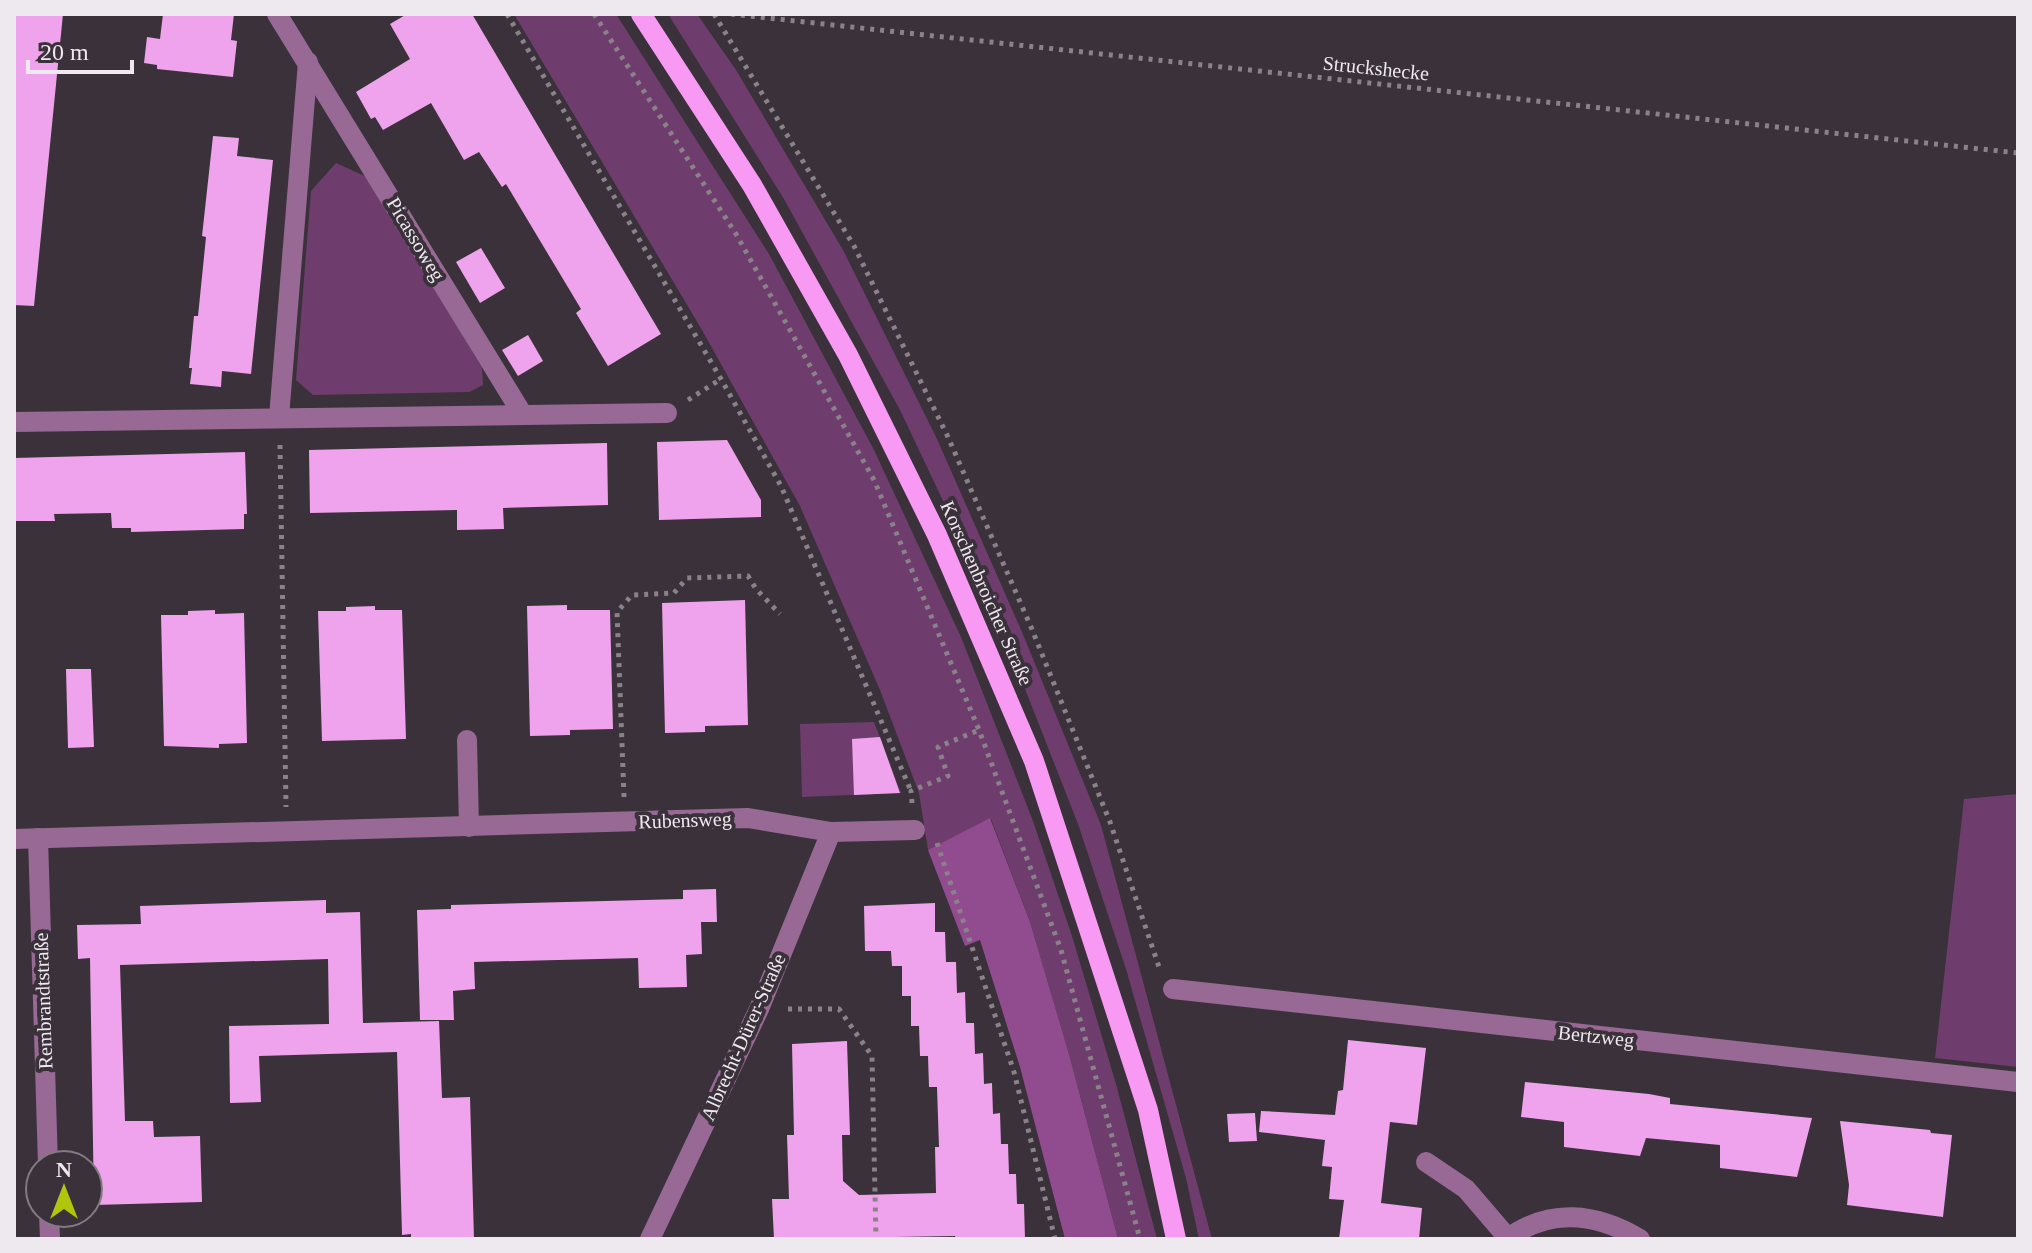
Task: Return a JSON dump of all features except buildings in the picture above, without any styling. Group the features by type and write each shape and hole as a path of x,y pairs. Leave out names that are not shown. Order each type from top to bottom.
{"main road":[{"name":"Korschenbroicher Straße","path":"641,14 752,185 840,342 943,549 1034,761 1148,1110 1176,1239"}],"street":[{"name":"Picassoweg","path":"277,14 523,415"},
{"path":"279,417 308,62"},
{"path":"14,422 667,413"},
{"path":"467,740 469,827"},
{"name":"Rubensweg","path":"14,839 748,818 831,832 915,830"},
{"name":"Albrecht-Dürer-Straße","path":"650,1239 759,1009 831,832"},
{"name":"Rembrandtstraße","path":"38,838 48,1149"},
{"name":"Bertzweg","path":"1173,989 2018,1082"},
{"path":"1426,1162 1466,1189 1508,1238 1525,1226 1545,1219 1583,1216 1622,1228 1640,1239"}],"path":[{"path":"507,14 781,486 911,791 915,830 935,837 1014,1072 1055,1239"},
{"path":"594,14 736,234 874,480 979,730 1061,950 1140,1239"},
{"path":"714,14 854,246 948,437 1031,627 1110,822 1155,961 1173,989"},
{"name":"Struckshecke","path":"731,14 2018,153"},
{"path":"667,413 721,379"},
{"path":"279,417 287,832"},
{"path":"625,822 617,612 632,595 674,593 687,578 748,576 780,614"},
{"path":"911,791 948,776 938,747 979,730"},
{"path":"759,1009 839,1009 872,1056 876,1239"}],"shaded area":[{"path":"514,14 616,14 769,254 874,450 961,637 1033,821 1072,936 1116,1084 1157,1239 1118,1239 1030,922 991,819 928,850 919,793 880,690 800,506 702,330"},
{"path":"668,14 697,14 736,70 843,250 937,439 1022,632 1101,825 1212,1239 1199,1239 1186,1178 1126,969 1078,824 991,602 900,410 784,199"},
{"path":"336,163 369,178 482,368 483,385 469,392 313,395 296,380 311,191"},
{"path":"874,722 901,793 802,797 800,724"},
{"path":"2018,794 2018,1067 1935,1058 1964,799"},
{"path":"990,818 1030,922 1118,1239 1065,1239 1020,1067 980,940 965,946 928,850"}]}
